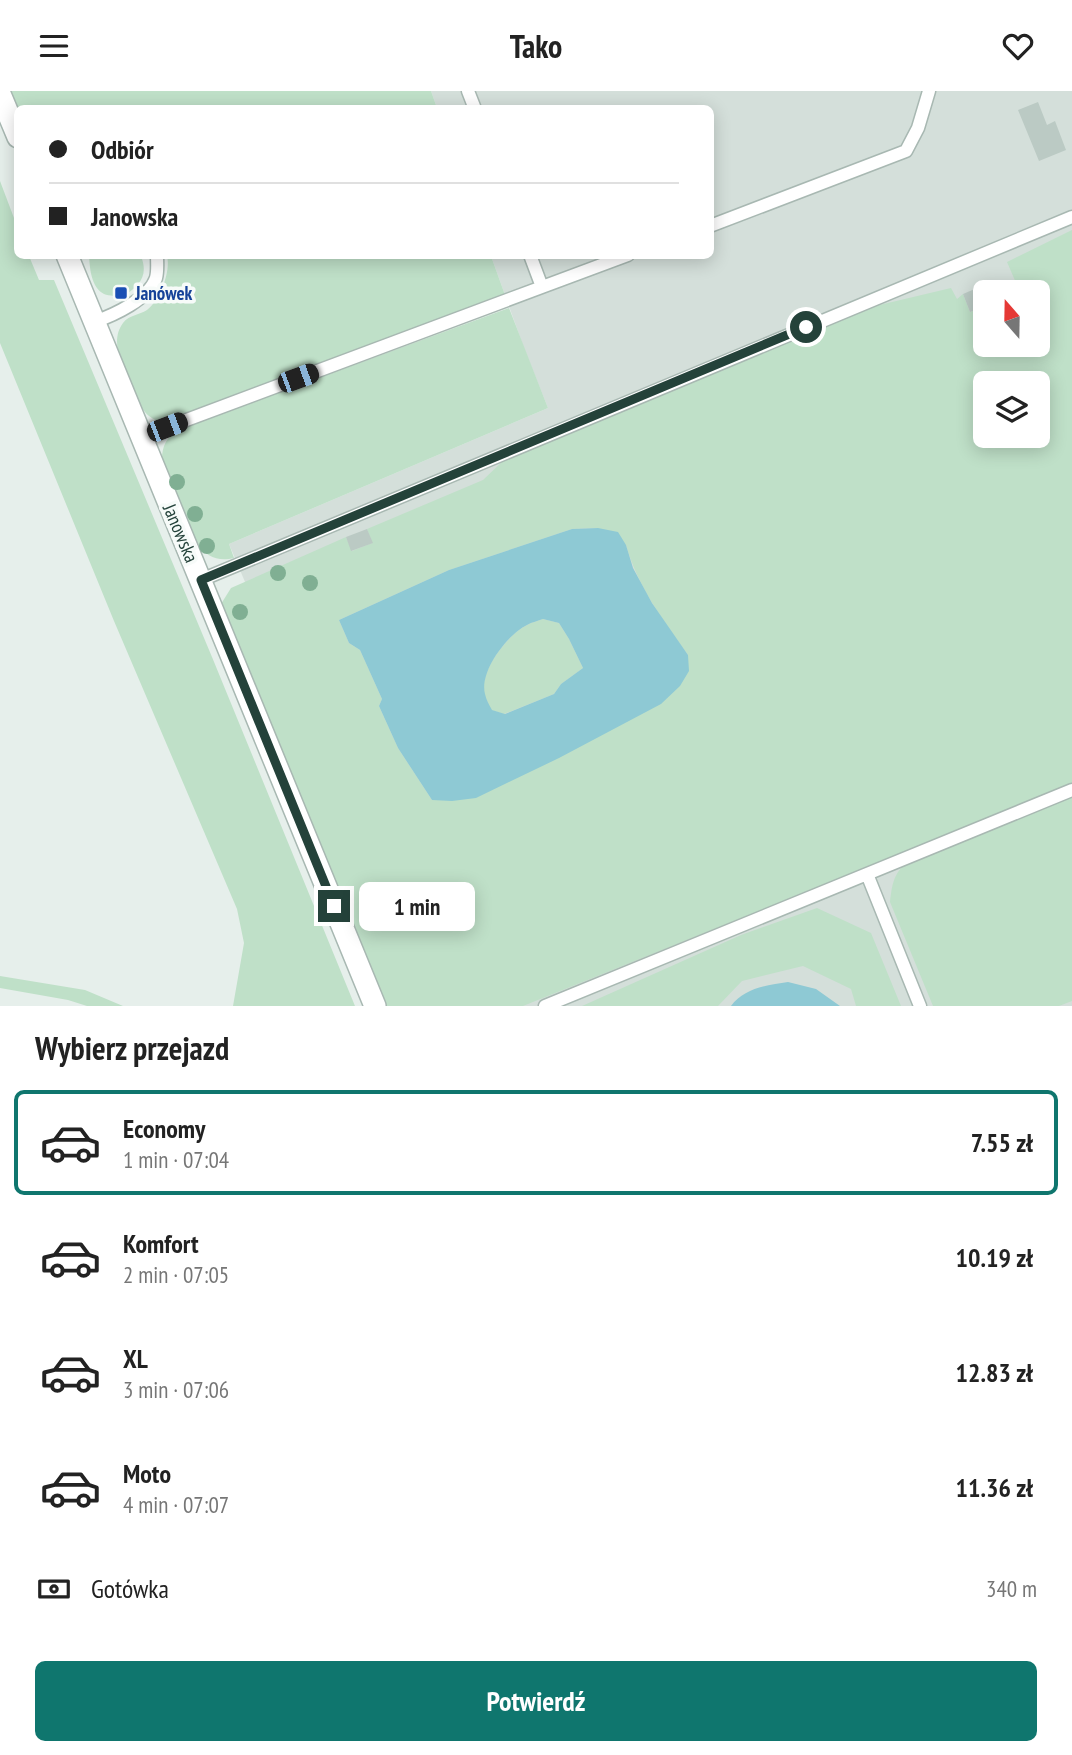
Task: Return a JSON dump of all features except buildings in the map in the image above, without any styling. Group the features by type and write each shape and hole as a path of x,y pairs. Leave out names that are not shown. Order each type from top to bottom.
{"street":[{"path":"0,95 14,128"},
{"name":"Janowska","path":"68,259 375,1006"}],"lane":[{"path":"714,224 906,151 918,128 929,91"},
{"path":"201,580 1072,217"},
{"path":"94,322 114,314 146,292 156,279 157,259"},
{"path":"532,259 542,286"},
{"path":"141,437 617,259"},
{"path":"545,1006 1072,790"},
{"path":"867,874 920,1006"}],"shaded area":[{"path":"431,91 1072,91 1072,1006 424,1006 229,544 548,408 492,259 714,259 714,105 436,105"}],"green space":[{"path":"11,91 431,91 436,105 16,105"},
{"path":"0,181 14,218 14,259 30,259 39,280 54,280 355,1006 233,1006 244,943 237,909 114,621 0,343"},
{"path":"1072,230 1072,785 523,1006 385,1006 221,604 231,588 346,537 352,551 372,543 367,529 483,480 506,458 871,307 951,288 957,299 963,294 970,312 973,311 973,357 1050,357 1050,280 1015,280 1007,262","holes":["597,528 626,545 644,589 688,655 432,800 398,748 379,706 382,699 360,650 349,643 339,620 449,570 572,529"]},
{"path":"89,259 142,259 144,270 138,284 123,297 100,291 91,272"},
{"path":"168,259 492,259 505,295 501,299 161,422 150,417 140,405 122,366 117,339 125,320 147,310 156,299 166,277"},
{"path":"509,308 548,408 229,544 234,558 213,557 196,544 162,459 166,442 177,430"},
{"path":"543,619 559,623 583,668 561,684 554,694 504,714 491,710 484,694 490,664 519,630"},
{"path":"1072,796 1072,1001 1059,1006 933,1006 890,902 892,886 898,872 905,864"},
{"path":"817,908 871,933 901,1006 856,1006 851,989 803,966 742,981 718,1006 582,1006 741,935"},
{"path":"0,976 85,990 123,1006 87,1006 0,988"}],"water":[{"path":"598,528 618,532 652,603 688,655 689,671 680,686 661,704 559,758 476,798 432,800 398,748 379,706 382,699 360,650 349,643 339,620 449,570 572,529","holes":["543,619 559,623 583,668 561,684 554,694 505,714 492,710 485,696 484,685 497,654 512,636 531,623"]},
{"path":"788,982 816,989 840,1006 731,1006 749,991"}],"place":[{"name":"Janówek","path":"121,293"}],"route":[{"path":"334,906 201,580 806,327"}]}
